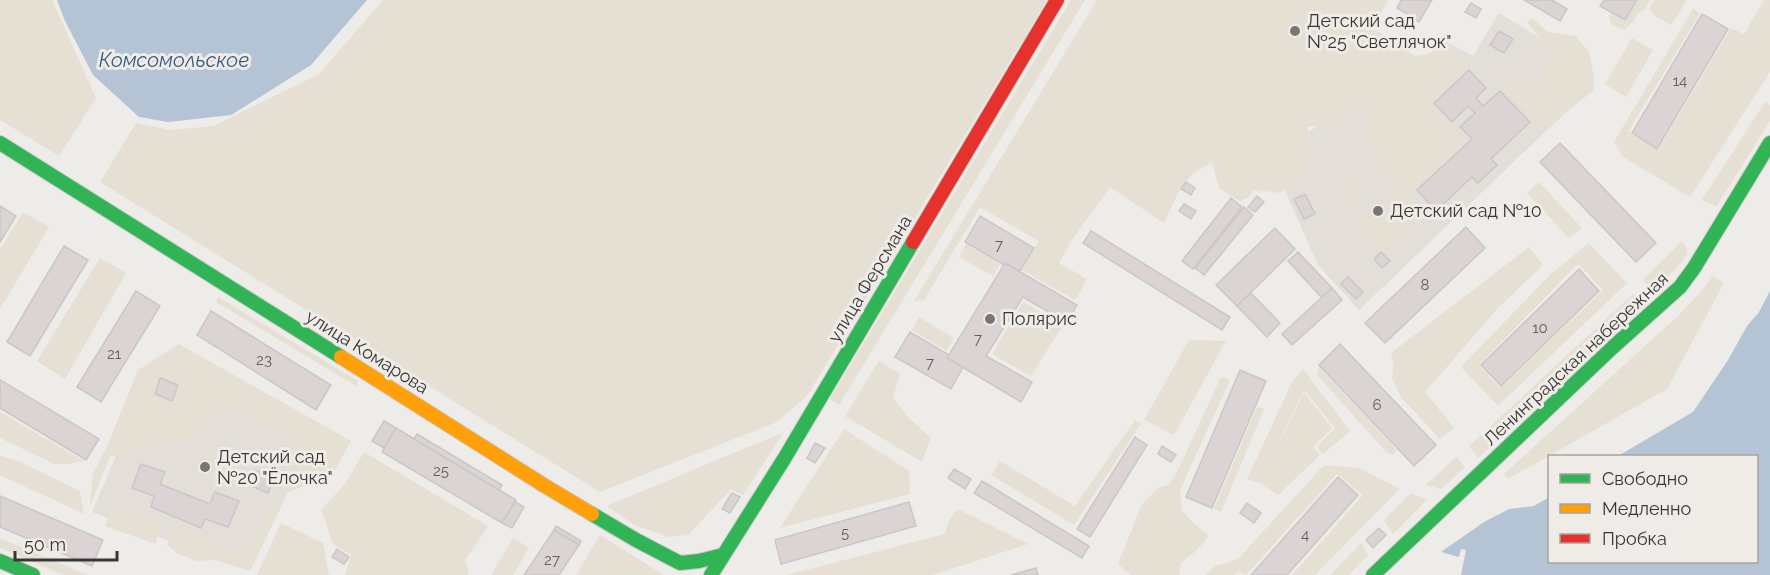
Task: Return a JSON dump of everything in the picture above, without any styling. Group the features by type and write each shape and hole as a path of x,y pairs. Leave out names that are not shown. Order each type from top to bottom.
{"street":[{"name":"улица Ферсмана","path":"711,575 777,471 1057,0"},
{"name":"улица Комарова","path":"0,143 545,486 680,564"},
{"name":"Ленинградская набережная","path":"1373,575 1613,347 1680,287 1694,268 1770,143"},
{"path":"680,564 723,555"},
{"path":"0,561 33,575"},
{"path":"680,564 689,575"}],"shaded area":[{"path":"0,0 52,0 96,98 59,156 0,120"},
{"path":"383,0 1047,0 807,396 777,422 600,492 100,182 136,123 171,130 214,126 319,74"},
{"path":"1071,0 1085,0 839,405 830,399"},
{"path":"1097,0 1388,0 1373,28 1415,56 1451,50 1471,65 1438,90 1432,112 1465,147 1410,192 1417,205 1381,254 1362,231 1328,158 1345,181 1369,169 1373,177 1351,193 1367,220 1399,192 1374,159 1365,100 1337,124 1308,127 1308,166 1281,193 1254,190 1248,198 1239,201 1219,188 1212,162 1192,174 1179,191 1164,223 1110,187 1072,240 1059,263 1087,279 1075,300 1022,270 1039,241 980,207 924,300 914,301"},
{"path":"1638,0 1650,0 1633,22 1624,30 1612,24 1609,20 1610,13 1625,21"},
{"path":"1654,0 1687,0 1671,25 1656,17 1649,9"},
{"path":"1764,0 1770,0 1770,72 1690,197 1623,157 1614,142 1693,9 1700,13 1628,132 1658,150 1731,28 1744,34"},
{"name":"Детский сад №10","path":"1499,13 1547,42 1594,85 1359,310 1318,265 1270,157 1447,42 1473,56"},
{"path":"1532,18 1548,32 1576,36 1589,52 1594,77 1594,90 1551,127 1537,121 1516,98 1502,88 1507,77 1539,82 1545,72 1549,57 1548,50 1527,22"},
{"path":"1632,38 1653,50 1626,97 1605,84"},
{"path":"1765,102 1770,105 1770,121 1716,207 1702,200"},
{"path":"1539,182 1582,228 1569,238 1527,193"},
{"path":"23,212 49,227 0,309 0,250"},
{"path":"1682,241 1687,248 1682,262 1657,287 1650,286 1643,280"},
{"path":"1589,243 1627,283 1498,406 1461,367 1552,273","holes":["1578,264 1603,290 1500,388 1479,365"]},
{"path":"966,244 1000,264 993,276 959,257"},
{"path":"1529,247 1543,265 1499,307 1425,392 1454,428 1440,439 1401,397 1392,378 1394,365 1391,353"},
{"path":"100,258 126,273 65,379 37,361"},
{"path":"1713,276 1724,283 1667,389 1508,479 1504,474 1679,315"},
{"path":"1633,294 1643,305 1478,458 1469,446"},
{"path":"218,297 358,381 356,386 216,302"},
{"path":"1023,302 1063,325 1031,376 992,354"},
{"path":"919,317 954,338 946,351 912,330"},
{"path":"1189,340 1226,341 1174,435 1144,420"},
{"path":"179,344 351,441 334,472 290,492 279,488 296,439 221,403 197,436 110,457 90,506 93,474 108,444 138,370"},
{"path":"879,361 900,374 893,398 910,419 931,438 922,462 845,416"},
{"name":"Детский сад №20 \"Ёлочка\"","path":"154,366 312,434 250,571 92,512"},
{"path":"1319,367 1397,450 1393,455 1387,453 1317,375"},
{"path":"1303,369 1350,431 1323,454 1317,447 1335,428 1304,390 1265,472 1304,393 1332,428 1313,447 1320,455 1278,495 1260,483 1247,479 1293,380"},
{"path":"1221,377 1230,380 1180,490 1182,511 1209,536 1181,563 1179,575 1131,575 1118,564 1142,504 1159,487 1169,485"},
{"path":"1257,407 1264,409 1221,512 1214,509"},
{"path":"0,412 84,461 54,464 0,438"},
{"path":"1135,420 1141,423 1074,525 991,475 1000,461 1075,506"},
{"path":"844,429 909,471 910,494 780,528"},
{"path":"784,432 743,495 731,489 689,534 669,537 634,525 607,506"},
{"path":"208,446 238,459 226,486 196,473"},
{"path":"364,452 488,526 465,560 469,573 467,575 345,575 351,555 332,543 321,510 345,484"},
{"path":"0,456 16,460 80,491 84,514 0,475"},
{"path":"1456,457 1465,467 1441,489 1426,485"},
{"path":"1324,465 1359,468 1400,489 1315,575 1292,575 1363,495 1337,474 1246,575 1238,571 1234,575 1206,575 1215,566 1238,559"},
{"path":"1411,493 1427,500 1393,534 1384,520"},
{"path":"271,502 282,505 250,571 215,560 196,561 178,554 167,545 173,528 250,556"},
{"path":"112,506 162,525 155,544 105,526"},
{"path":"958,509 1028,544 933,575 786,575 945,534 949,520"},
{"path":"281,523 323,543 329,575 257,575"},
{"path":"600,535 664,575 576,575"},
{"path":"0,538 88,575 64,575 0,548"},
{"path":"513,538 529,548 513,575 491,575"},
{"path":"1361,543 1368,555 1349,575 1330,575"}],"water":[{"name":"Комсомольское","path":"57,0 367,0 311,65 231,115 168,122 139,117 93,75 65,21"},
{"path":"1770,291 1770,575 1461,575 1466,550 1461,549 1459,557 1441,552 1484,522 1509,509 1534,506 1548,498 1548,563 1758,563 1758,455 1620,455 1693,412 1728,360 1747,326 1759,312"}],"building":[{"path":"1401,0 1432,0 1419,22 1397,8"},
{"path":"1524,0 1552,0 1567,9 1560,21"},
{"path":"1604,0 1637,0 1625,20 1600,6"},
{"path":"1471,3 1481,9 1476,18 1465,12"},
{"path":"1702,14 1728,29 1657,149 1632,133"},
{"path":"1499,31 1513,39 1504,53 1490,45"},
{"path":"1469,70 1486,88 1476,98 1483,106 1500,91 1530,122 1491,159 1497,165 1478,183 1472,177 1436,211 1417,190 1472,139 1460,127 1475,113 1468,106 1452,122 1434,103"},
{"path":"1560,143 1656,243 1636,262 1540,162"},
{"path":"1186,182 1195,188 1191,195 1181,189"},
{"path":"1305,194 1315,214 1304,219 1294,199"},
{"path":"1257,196 1264,202 1255,212 1248,207"},
{"path":"1231,198 1242,207 1193,269 1182,261"},
{"path":"1184,204 1196,211 1191,219 1179,211"},
{"path":"0,206 16,216 0,242"},
{"path":"1244,207 1253,215 1204,275 1195,268"},
{"path":"980,216 1034,248 1020,271 1005,263 1004,265 965,242"},
{"path":"1466,227 1485,248 1385,343 1365,323"},
{"path":"1275,228 1295,249 1237,306 1216,285"},
{"path":"1091,231 1230,317 1222,330 1083,243"},
{"path":"64,246 88,260 30,356 7,342"},
{"path":"1298,252 1332,288 1322,298 1288,261"},
{"path":"1381,252 1390,261 1382,268 1374,259"},
{"path":"1005,263 1077,305 1067,323 1023,297 986,356 1032,382 1021,402 947,358"},
{"path":"1579,269 1599,291 1501,386 1481,365"},
{"path":"1348,277 1363,292 1356,299 1341,284"},
{"path":"1332,288 1342,300 1292,345 1282,334"},
{"path":"136,291 160,306 101,402 77,387"},
{"path":"1251,293 1280,323 1267,337 1237,306"},
{"path":"211,311 331,385 316,410 197,335"},
{"path":"910,332 949,355 947,358 963,367 951,389 895,357"},
{"path":"1340,344 1436,445 1414,466 1319,365"},
{"path":"1240,370 1266,381 1212,508 1186,497"},
{"path":"160,378 178,385 172,401 155,394"},
{"path":"0,380 99,439 86,460 0,408"},
{"path":"384,421 396,428 384,448 372,441"},
{"path":"396,428 516,500 502,523 382,452"},
{"path":"417,434 502,485 499,490 414,439"},
{"path":"1135,437 1147,445 1090,537 1077,529"},
{"path":"815,443 825,448 815,463 807,458"},
{"path":"1162,446 1176,455 1171,462 1158,454"},
{"path":"141,464 165,472 160,484 210,504 215,492 239,501 228,527 205,519 201,528 151,507 154,496 132,488"},
{"path":"954,469 971,479 965,489 948,478"},
{"path":"255,470 274,478 268,493 249,485"},
{"path":"1338,477 1358,495 1287,575 1251,575"},
{"path":"982,481 1089,546 1082,558 974,493"},
{"path":"732,493 740,497 730,513 722,509"},
{"path":"0,496 103,540 92,566 0,527"},
{"path":"515,502 524,507 512,528 502,523"},
{"path":"909,502 916,526 781,564 775,540"},
{"path":"1247,503 1261,513 1254,523 1240,513"},
{"path":"556,526 581,541 579,545 554,530"},
{"path":"1379,528 1386,535 1373,548 1366,540"},
{"path":"554,530 579,545 559,575 524,575"},
{"path":"337,549 349,557 344,564 332,557"},
{"path":"1036,568 1038,575 1011,575"}],"traffic: fast":[{"path":"0,143 341,357"},
{"path":"1373,575 1613,347 1680,287 1694,268 1770,143"},
{"path":"711,575 784,459 913,242"},
{"path":"592,514 680,563 723,555"},
{"path":"0,561 33,575"}],"traffic: slow":[{"path":"341,357 592,514"}],"traffic: jam":[{"path":"913,242 1057,0"}],"place":[{"name":"Детский сад №25 \"Светлячок\"","path":"1295,31"},
{"name":"Детский сад №10","path":"1378,211"},
{"name":"Полярис","path":"990,319"},
{"name":"Детский сад №20 \"Ёлочка\"","path":"205,467"}]}
